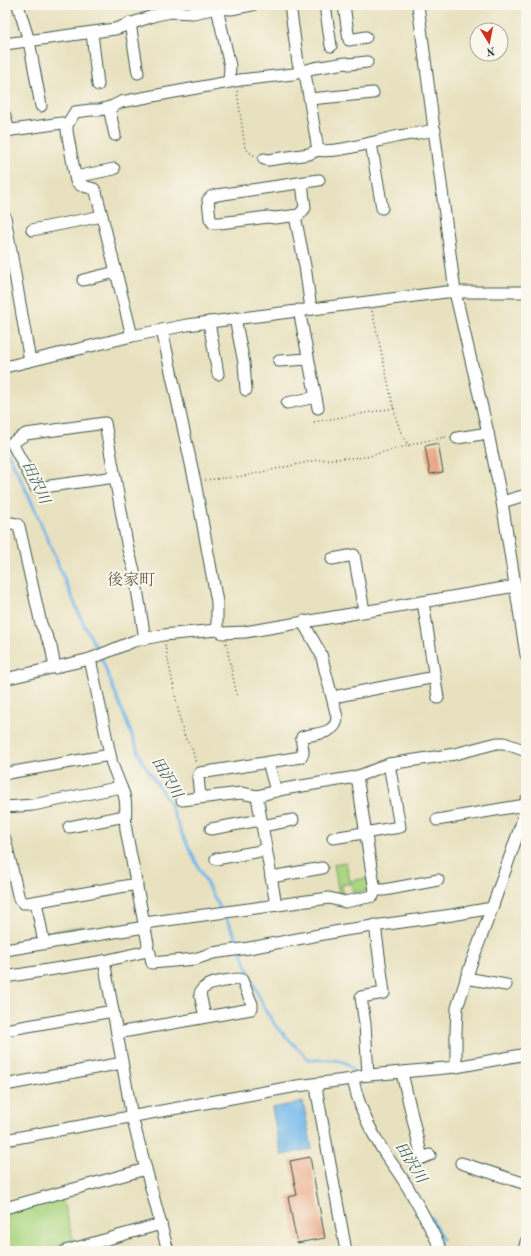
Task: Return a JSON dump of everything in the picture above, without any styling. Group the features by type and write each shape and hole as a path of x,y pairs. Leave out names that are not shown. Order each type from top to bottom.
{"street":[{"path":"18,5 29,40 41,106"},
{"path":"5,44 115,29 171,9 193,13 217,8 252,5"},
{"path":"290,5 298,63 306,80 310,99 314,135 318,150"},
{"path":"325,5 331,46"},
{"path":"344,5 349,40 366,37"},
{"path":"418,5 455,292 488,433 502,502 526,649"},
{"path":"217,8 230,66 232,82"},
{"path":"130,23 138,73"},
{"path":"92,33 98,85"},
{"path":"132,336 94,189 80,185 77,183 75,177 67,124 75,112 100,110 124,102 232,82 302,72 314,68 346,63 367,62"},
{"path":"310,99 373,93"},
{"path":"109,108 115,134"},
{"path":"5,116 7,131 62,123 67,124"},
{"path":"264,159 268,160 309,154 318,150 338,150 395,137 435,130"},
{"path":"371,143 382,208"},
{"path":"75,177 114,169"},
{"path":"302,183 305,208 301,214 276,218 268,217 215,223 213,223 210,218 208,200 212,196 319,180"},
{"path":"32,230 102,216"},
{"path":"295,216 305,266 311,309"},
{"path":"5,217 30,361"},
{"path":"83,280 116,272"},
{"path":"5,367 132,336 235,318 455,292 526,292"},
{"path":"287,403 317,403 299,310"},
{"path":"235,318 244,363 246,390"},
{"path":"209,322 218,374"},
{"path":"162,330 195,482 217,602 220,631"},
{"path":"279,361 308,359"},
{"path":"115,477 36,488 12,443 26,434 105,423 115,477 128,549 134,570 145,639"},
{"path":"457,438 488,433"},
{"path":"502,502 526,495"},
{"path":"5,522 17,524 19,526 41,624 51,646 55,668"},
{"path":"332,559 354,555 364,611"},
{"path":"5,679 55,668 97,656 134,641 163,635 220,631 245,632 516,586"},
{"path":"422,602 438,698"},
{"path":"200,797 198,777 200,773 301,757 303,753 302,737 323,733 333,727 337,721 333,697 321,654 304,622"},
{"path":"97,656 110,755 115,774 126,801 126,830 145,925 148,944 147,950 150,953 150,961 152,963 195,959 213,953 345,930 492,908"},
{"path":"333,697 435,677"},
{"path":"182,800 241,792 257,796 357,776 389,764 455,754 501,742 526,751"},
{"path":"8,773 110,755"},
{"path":"268,762 276,791"},
{"path":"333,838 400,827 389,764"},
{"path":"5,950 222,912 329,898 345,902 370,898 375,893 375,890 357,776"},
{"path":"5,807 33,805 121,786"},
{"path":"257,796 276,905"},
{"path":"438,820 525,804 522,819 492,908 466,978 457,1008 456,1067"},
{"path":"69,827 125,816"},
{"path":"211,829 293,820"},
{"path":"5,839 19,899 23,903 137,884"},
{"path":"216,859 266,850"},
{"path":"271,877 322,868"},
{"path":"375,890 384,890 438,880"},
{"path":"36,902 44,943"},
{"path":"368,1075 365,1024 361,997 384,993 375,925"},
{"path":"5,978 104,961 147,950"},
{"path":"104,961 132,1117 168,1251"},
{"path":"466,978 506,985"},
{"path":"117,1033 205,1017 252,1008 252,1004 242,980 204,986 200,994 205,1017"},
{"path":"5,1030 112,1011"},
{"path":"5,1140 298,1086 353,1079 359,1076 456,1067 526,1054"},
{"path":"5,1085 122,1063"},
{"path":"402,1073 422,1158"},
{"path":"353,1079 370,1128 384,1153 400,1175 442,1251"},
{"path":"317,1084 317,1093 346,1251"},
{"path":"461,1163 526,1184"},
{"path":"5,1208 146,1169"},
{"path":"64,1251 161,1224"},
{"path":"524,1251 526,1242"}],"path":[{"path":"232,82 240,108 245,147 253,155 264,159"},
{"path":"370,302 398,427 409,446"},
{"path":"314,422 394,408"},
{"path":"195,482 210,478 250,475 310,461 366,457 427,440 454,436 457,438"},
{"path":"220,631 237,696"},
{"path":"163,635 185,738 192,748 196,765 200,773"}],"green space":[{"path":"346,862 350,881 367,878 369,887 366,891 353,893 351,883 342,885 343,894 339,894 334,864"},
{"path":"83,926 85,934 31,942 29,935"},
{"path":"61,1195 74,1242 39,1251 5,1251 5,1210"}],"water":[{"path":"303,1102 312,1149 281,1155 272,1108"}],"building":[{"path":"438,443 443,472 430,474 425,446"},
{"path":"310,1157 325,1238 297,1243 288,1197 297,1195 290,1161"}],"waterway":[{"name":"田沢川","path":"5,447 33,505 83,623 99,652"},
{"name":"田沢川","path":"101,657 142,761 169,802 181,832 221,910"},
{"name":"田沢川","path":"224,915 237,939 265,1010 275,1025 306,1057 311,1060 337,1060 343,1062 352,1068 354,1074"},
{"name":"田沢川","path":"431,1217 442,1239"}],"district":[{"name":"後家町","path":"131,581"}]}
